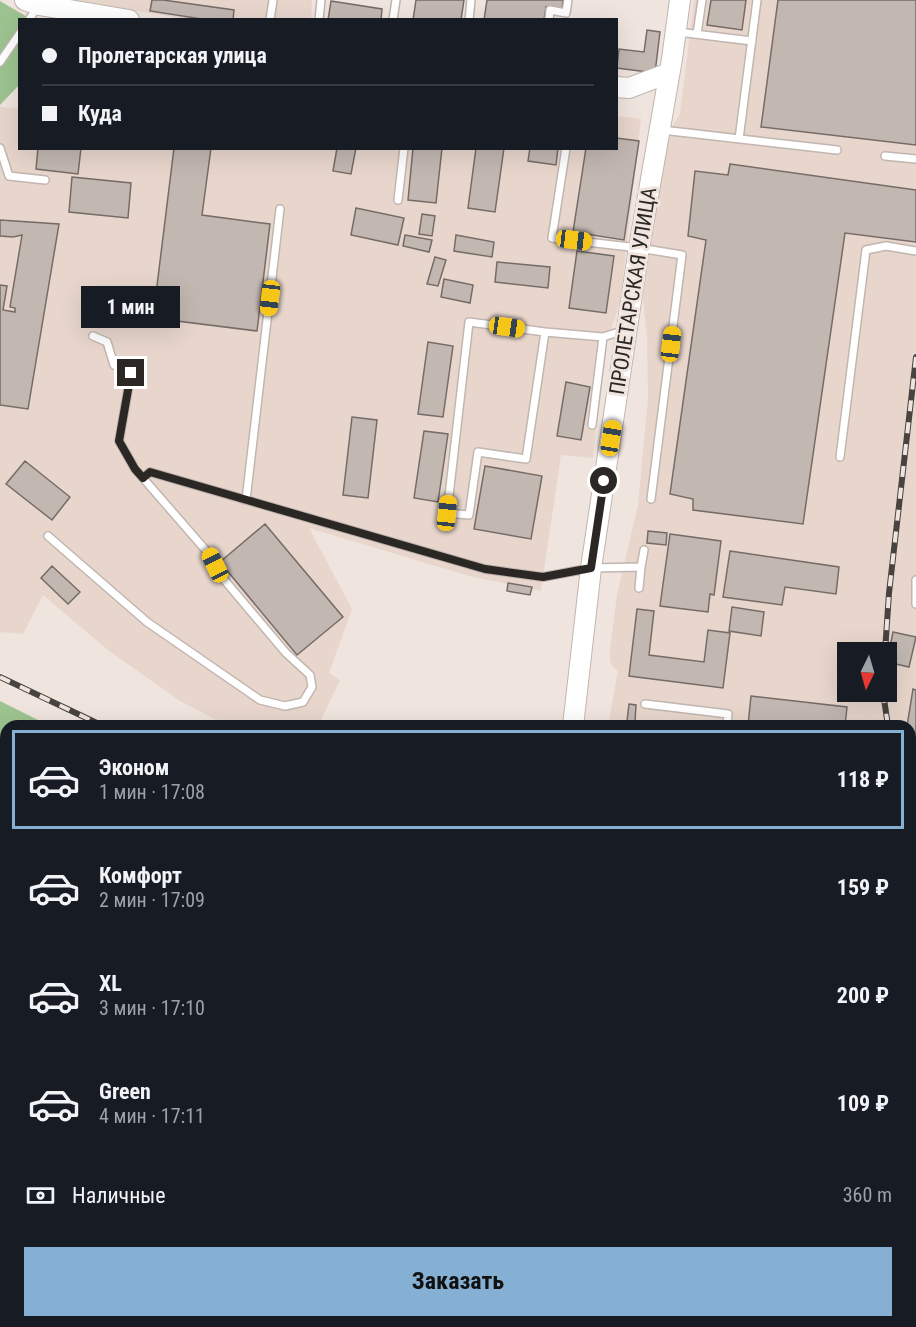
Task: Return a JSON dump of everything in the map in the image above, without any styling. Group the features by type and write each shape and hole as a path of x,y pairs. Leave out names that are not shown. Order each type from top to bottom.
{"street":[{"name":"ПРОЛЕТАРСКАЯ УЛИЦА","path":"574,720 591,568 639,248 680,0"},
{"path":"31,8 68,5 121,18"},
{"path":"618,87 629,88 669,73"}],"lane":[{"path":"270,18 273,0"},
{"path":"319,18 321,0"},
{"path":"393,18 396,0"},
{"path":"469,18 471,0"},
{"path":"549,18 550,10 566,13 568,0"},
{"path":"697,34 702,0"},
{"path":"739,139 757,0"},
{"path":"676,31 752,41"},
{"path":"0,62 18,36"},
{"path":"659,129 837,150"},
{"path":"0,148 9,177 45,180"},
{"path":"398,200 404,150"},
{"path":"566,150 552,238 682,255 651,499"},
{"path":"885,156 916,159"},
{"path":"246,500 280,209"},
{"path":"840,457 866,250 886,246 916,251"},
{"path":"544,332 526,459 478,452 469,515 447,513 469,322 603,337 627,330"},
{"path":"48,536 147,622 260,700 285,706 303,702 312,687 310,675 286,653 220,576 209,554 135,469 119,441 131,373 114,365 107,342 93,336"},
{"path":"592,425 603,337"},
{"path":"143,478 150,472 485,569 543,577 591,568 641,567"},
{"path":"639,588 644,550"},
{"path":"916,580 916,604"},
{"path":"645,704 728,714 728,720"}],"shaded area":[{"path":"69,0 312,0 311,18 180,18"},
{"path":"694,0 916,0 916,720 609,720 618,670 610,661 610,649 617,595 638,505 648,398 647,337 642,291 661,148 680,113"},
{"path":"0,107 18,109 18,150 618,150 618,116 641,119 620,303 606,343 593,458 561,455 541,591 469,576 309,528 352,609 329,673 340,680 321,720 216,720 180,701 109,651 43,595 23,634 0,632"}],"green space":[{"path":"0,1 29,18 18,18 18,86 0,105"},
{"path":"0,701 38,720 0,720"}],"building":[{"path":"152,0 234,10 233,18 195,18 150,11"},
{"path":"416,0 464,0 461,18 413,18"},
{"path":"487,0 563,0 562,10 546,7 544,18 484,18"},
{"path":"711,0 746,0 742,30 707,25"},
{"path":"778,0 916,0 916,145 761,127"},
{"path":"331,1 382,9 381,18 328,18"},
{"path":"647,30 660,32 655,73 618,68 619,49 644,52"},
{"path":"618,138 639,141 624,240 573,232 586,150 618,150"},
{"path":"38,150 81,150 78,174 36,169"},
{"path":"174,150 211,150 202,215 270,224 257,331 153,318"},
{"path":"337,150 356,150 351,174 333,171"},
{"path":"413,150 442,150 436,203 408,200"},
{"path":"476,150 504,150 495,212 468,208"},
{"path":"530,150 558,150 556,165 528,161"},
{"path":"730,164 916,190 916,242 845,233 803,524 693,510 693,499 670,494 706,240 688,236 695,171 728,175"},
{"path":"72,177 131,183 128,218 69,212"},
{"path":"356,208 404,218 398,245 351,235"},
{"path":"422,214 435,216 432,236 419,234"},
{"path":"0,220 59,224 28,409 0,405 0,285 7,286 3,310 15,312 15,308 10,307 22,235 0,236"},
{"path":"405,235 432,240 429,252 403,246"},
{"path":"456,235 494,242 492,257 454,251"},
{"path":"577,251 614,256 606,313 569,308"},
{"path":"435,257 446,260 438,286 427,284"},
{"path":"497,262 550,267 548,288 495,282"},
{"path":"444,279 473,285 470,303 441,297"},
{"path":"428,342 453,346 443,417 418,414"},
{"path":"566,382 590,387 581,440 557,436"},
{"path":"352,417 377,420 368,498 343,495"},
{"path":"424,431 448,434 438,502 414,498"},
{"path":"25,461 70,497 52,520 6,484"},
{"path":"485,466 542,476 531,539 474,529"},
{"path":"265,524 343,617 297,655 220,562"},
{"path":"648,531 667,533 666,545 647,543"},
{"path":"670,534 721,541 714,595 710,594 708,612 660,606"},
{"path":"730,551 839,567 836,594 785,587 782,605 723,597"},
{"path":"52,566 80,592 68,604 41,578"},
{"path":"508,583 532,587 530,595 507,591"},
{"path":"732,607 764,612 761,636 729,631"},
{"path":"637,609 654,611 649,655 704,662 708,630 730,633 723,688 629,676"},
{"path":"893,632 916,637 909,667 897,664 897,642 891,642"},
{"path":"913,689 916,690 916,720 908,720"},
{"path":"751,696 847,707 846,720 749,720"},
{"path":"629,704 636,705 635,720 627,720"}],"railway":[{"path":"886,642 889,593 916,357"},
{"path":"0,677 91,720"},
{"path":"884,702 887,720"}],"route":[{"path":"131,373 119,441 135,469 143,478 150,472 485,569 543,577 591,568 604,481"}]}
